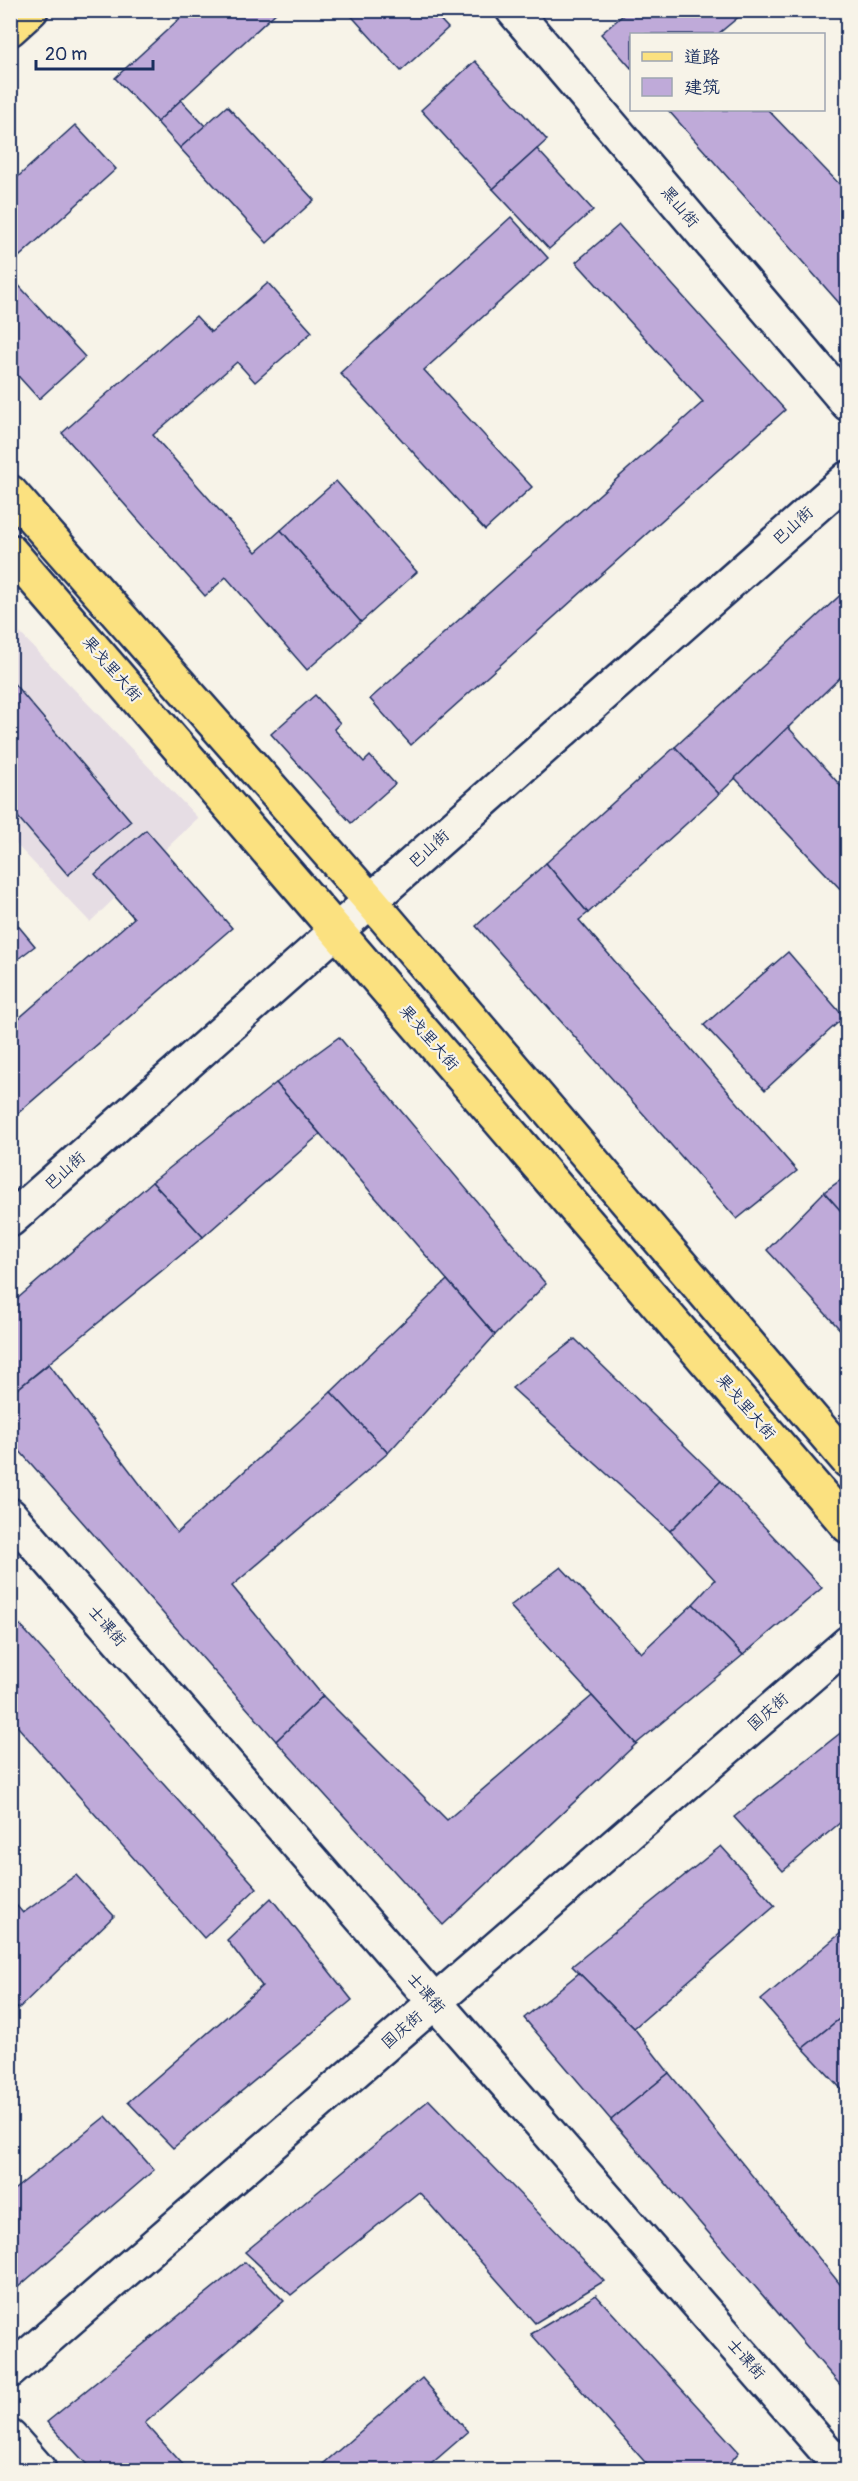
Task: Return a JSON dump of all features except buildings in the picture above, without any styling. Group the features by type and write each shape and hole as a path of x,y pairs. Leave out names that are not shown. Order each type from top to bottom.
{"main road":[{"path":"10,29 32,10"},
{"path":"10,492 370,900 848,1461"},
{"name":"果戈里大街","path":"10,551 848,1526"}],"street":[{"name":"黑山街","path":"513,10 848,404"},
{"name":"巴山街","path":"10,1220 848,478"},
{"name":"士课街","path":"10,1515 843,2470"},
{"name":"国庆街","path":"10,2371 848,1643"},
{"path":"10,2437 39,2470"}],"shaded area":[{"path":"16,629 198,818 90,922 11,839 10,635"}]}
